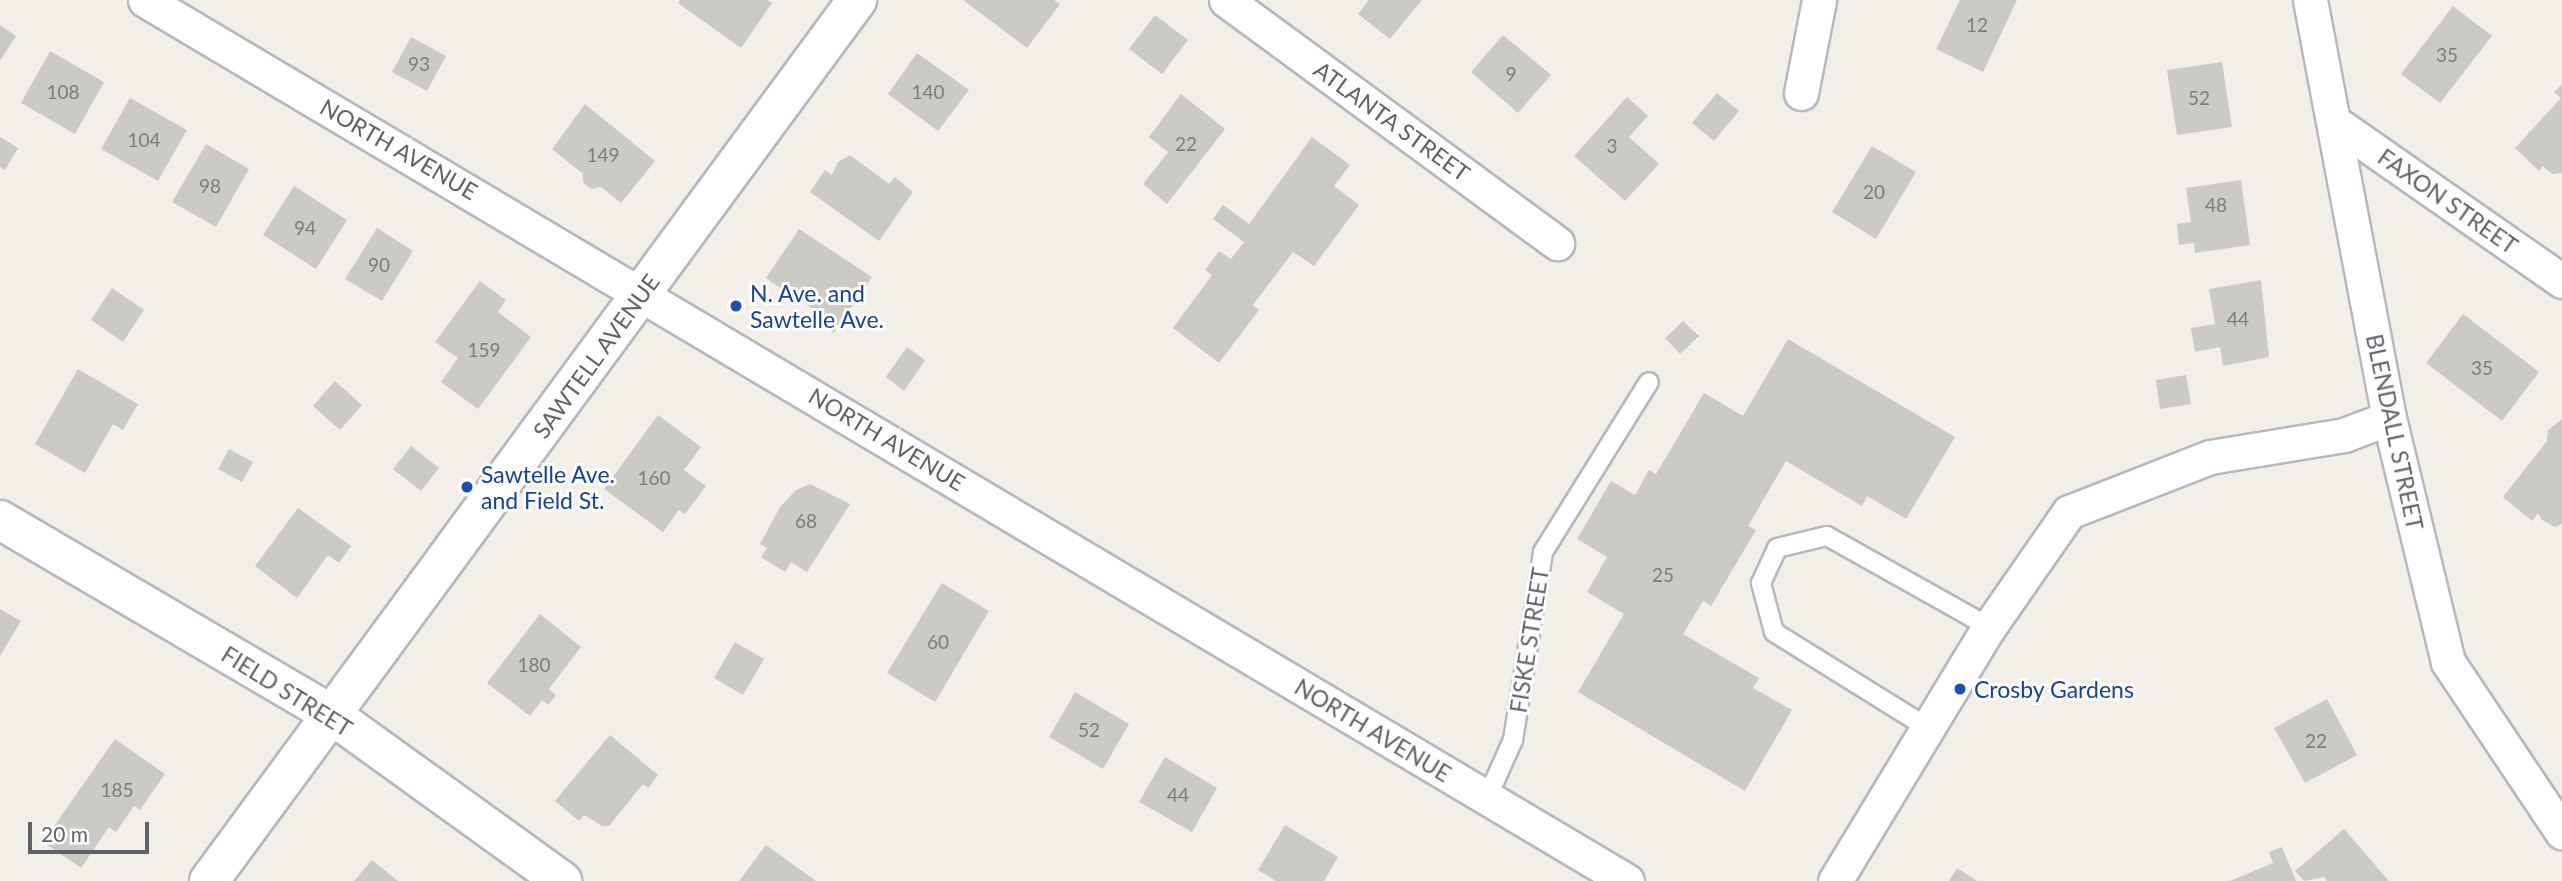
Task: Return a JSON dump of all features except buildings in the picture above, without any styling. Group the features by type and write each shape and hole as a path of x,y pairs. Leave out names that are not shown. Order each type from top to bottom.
{"street":[{"name":"NORTH AVENUE","path":"145,0 643,293 1626,881"},
{"name":"SAWTELL AVENUE","path":"209,881 858,0"},
{"name":"ATLANTA STREET","path":"1226,0 1557,243"},
{"path":"1801,93 1819,0"},
{"name":"BLENDALL STREET","path":"2310,0 2389,418 2448,662 2562,832"},
{"name":"FAXON STREET","path":"2334,122 2562,281"},
{"path":"1835,881 1989,627 2069,512 2210,457 2344,435 2389,418"},
{"name":"FIELD STREET","path":"0,520 332,715 562,881"}],"lane":[{"name":"FISKE STREET","path":"1487,797 1513,740 1543,552 1649,382"},
{"path":"1928,729 1774,632 1761,583 1777,548 1827,536 1989,627"}],"place":[{"name":"N. Ave. and Sawtelle Ave.","path":"736,306"},
{"name":"Sawtelle Ave. and Field St.","path":"467,487"},
{"name":"Crosby Gardens","path":"1960,689"}]}
